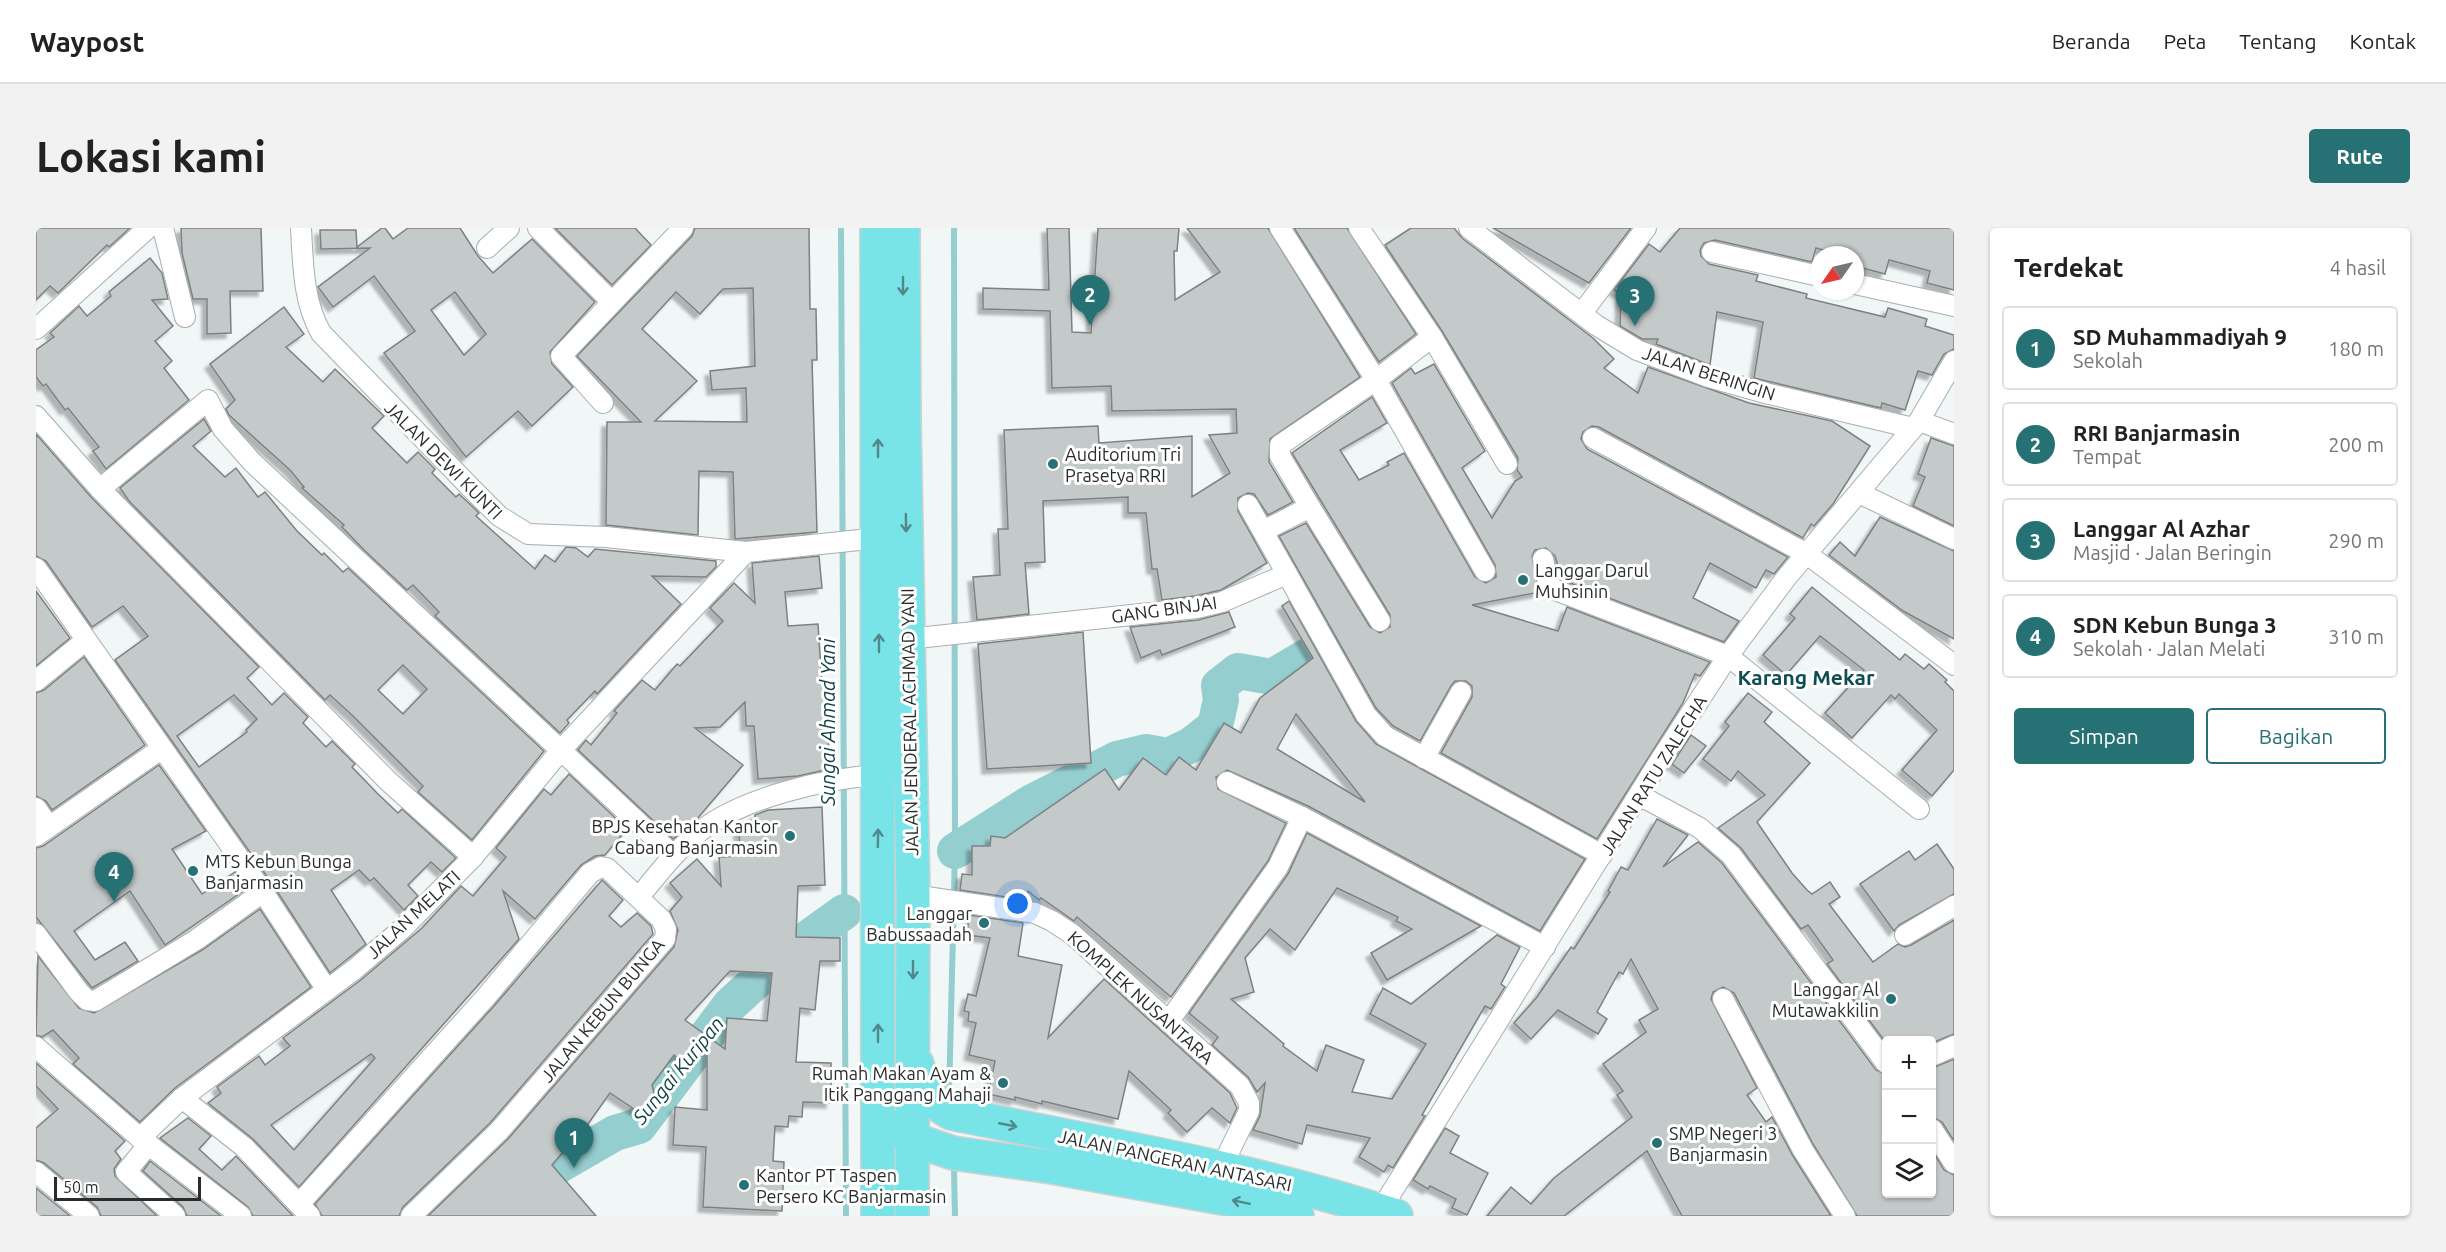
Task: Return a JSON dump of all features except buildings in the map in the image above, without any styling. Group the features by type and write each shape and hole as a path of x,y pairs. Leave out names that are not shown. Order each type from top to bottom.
{"highway":[{"name":"JALAN JENDERAL ACHMAD YANI","path":"877,228 857,777 878,1091 878,1216"},
{"name":"JALAN JENDERAL ACHMAD YANI","path":"903,228 913,895 912,1216"},
{"name":"JALAN PANGERAN ANTASARI","path":"913,1049 919,1074 927,1093 940,1107 951,1113 1221,1168 1302,1207"},
{"path":"878,1091 894,1124 912,1139"},
{"name":"JALAN PANGERAN ANTASARI","path":"912,1139 953,1153 1052,1167 1244,1202 1388,1213"}],"street":[{"path":"36,329 148,228"},
{"path":"163,228 185,316"},
{"name":"JALAN DEWI KUNTI","path":"301,228 303,272 313,319 321,333 471,488 514,527 528,534 606,537 746,552 866,540"},
{"path":"487,248 509,228"},
{"path":"538,228 612,302"},
{"path":"603,403 561,356 683,228"},
{"path":"1280,228 1376,380 1485,571"},
{"path":"1359,228 1432,337 1507,464"},
{"name":"JALAN BERINGIN","path":"1469,228 1619,341 1681,368 1761,392 1954,434"},
{"path":"1582,313 1646,228"},
{"path":"1712,252 1810,274"},
{"path":"1864,286 1954,306"},
{"path":"1380,621 1280,456 1280,445 1376,380 1432,337"},
{"name":"JALAN RATU ZALECHA","path":"1388,1213 1545,947 1728,656 1807,554 1859,493 1938,389 1954,361"},
{"path":"100,489 208,400 223,429 252,462 673,855"},
{"path":"36,416 100,489 388,781 473,857"},
{"path":"1593,438 1807,554 1954,665"},
{"path":"1859,493 1954,539"},
{"path":"1248,505 1366,715 1377,729 1424,758 1602,855"},
{"path":"1263,531 1310,507"},
{"name":"JALAN MELATI","path":"175,1216 126,1172 145,1141 182,1098 327,990 402,929 473,857 561,750 746,552"},
{"path":"1543,559 1548,583 1555,590 1728,656 1920,809"},
{"path":"36,568 263,892 327,990"},
{"name":"GANG BINJAI","path":"908,639 1197,608 1222,602 1287,574"},
{"path":"36,681 85,641"},
{"path":"1424,758 1461,692"},
{"path":"36,808 42,831 161,749"},
{"path":"639,897 673,855 701,830 724,817 785,793 857,777"},
{"path":"1227,782 1302,817 1545,947"},
{"path":"1639,795 1700,828 1731,855 1882,1056"},
{"path":"1169,1021 1278,867 1302,817"},
{"name":"JALAN KEBUN BUNGA","path":"304,1210 590,873 600,867 607,868 664,924 666,929 664,939 499,1131 411,1216"},
{"path":"36,934 79,992 87,1000 95,1002 195,940 263,892"},
{"name":"KOMPLEK NUSANTARA","path":"913,895 1035,913 1072,934 1240,1086 1249,1103 1246,1120 1221,1168"},
{"path":"1905,934 1954,906"},
{"path":"1723,999 1803,1150 1845,1216"},
{"path":"1936,1054 1954,1046"},
{"path":"36,1047 145,1141 239,1215"},
{"path":"182,1098 244,1147 304,1210"},
{"path":"1936,1135 1954,1163"},
{"path":"36,1172 89,1216"}],"waterway":[{"name":"Sungai Ahmad Yani","path":"841,228 846,1216"},
{"name":"Sungai Ahmad Yani","path":"949,1097 955,851 954,228"},
{"path":"955,851 1032,802 1117,759 1146,752 1168,756 1191,745 1215,726 1221,700 1219,686 1238,671 1272,677 1333,641 1357,632 1434,623"},
{"name":"Sungai Kuripan","path":"505,1216 558,1166 615,1133 639,1126 730,1005 787,953 844,912"},
{"name":"Sungai Ahmad Yani","path":"954,1170 955,1216"}],"place":[{"name":"RRI Banjarmasin","path":"1090,325"},
{"name":"Langgar Al Azhar","path":"1635,326"},
{"name":"Auditorium Tri Prasetya RRI","path":"1053,464"},
{"name":"Langgar Darul Muhsinin","path":"1523,580"},
{"name":"BPJS Kesehatan Kantor Cabang Banjarmasin","path":"790,836"},
{"name":"MTS Kebun Bunga Banjarmasin","path":"193,871"},
{"name":"SDN Kebun Bunga 3","path":"114,902"},
{"name":"Langgar Babussaadah","path":"984,923"},
{"name":"Langgar Al Mutawakkilin","path":"1891,999"},
{"name":"Rumah Makan Ayam & Itik Panggang Mahaji","path":"1003,1083"},
{"name":"SMP Negeri 3 Banjarmasin","path":"1657,1143"},
{"name":"SD Muhammadiyah 9","path":"574,1168"},
{"name":"Kantor PT Taspen Persero KC Banjarmasin","path":"744,1185"}],"district":[{"name":"Karang Mekar","path":"1806,677"}]}
